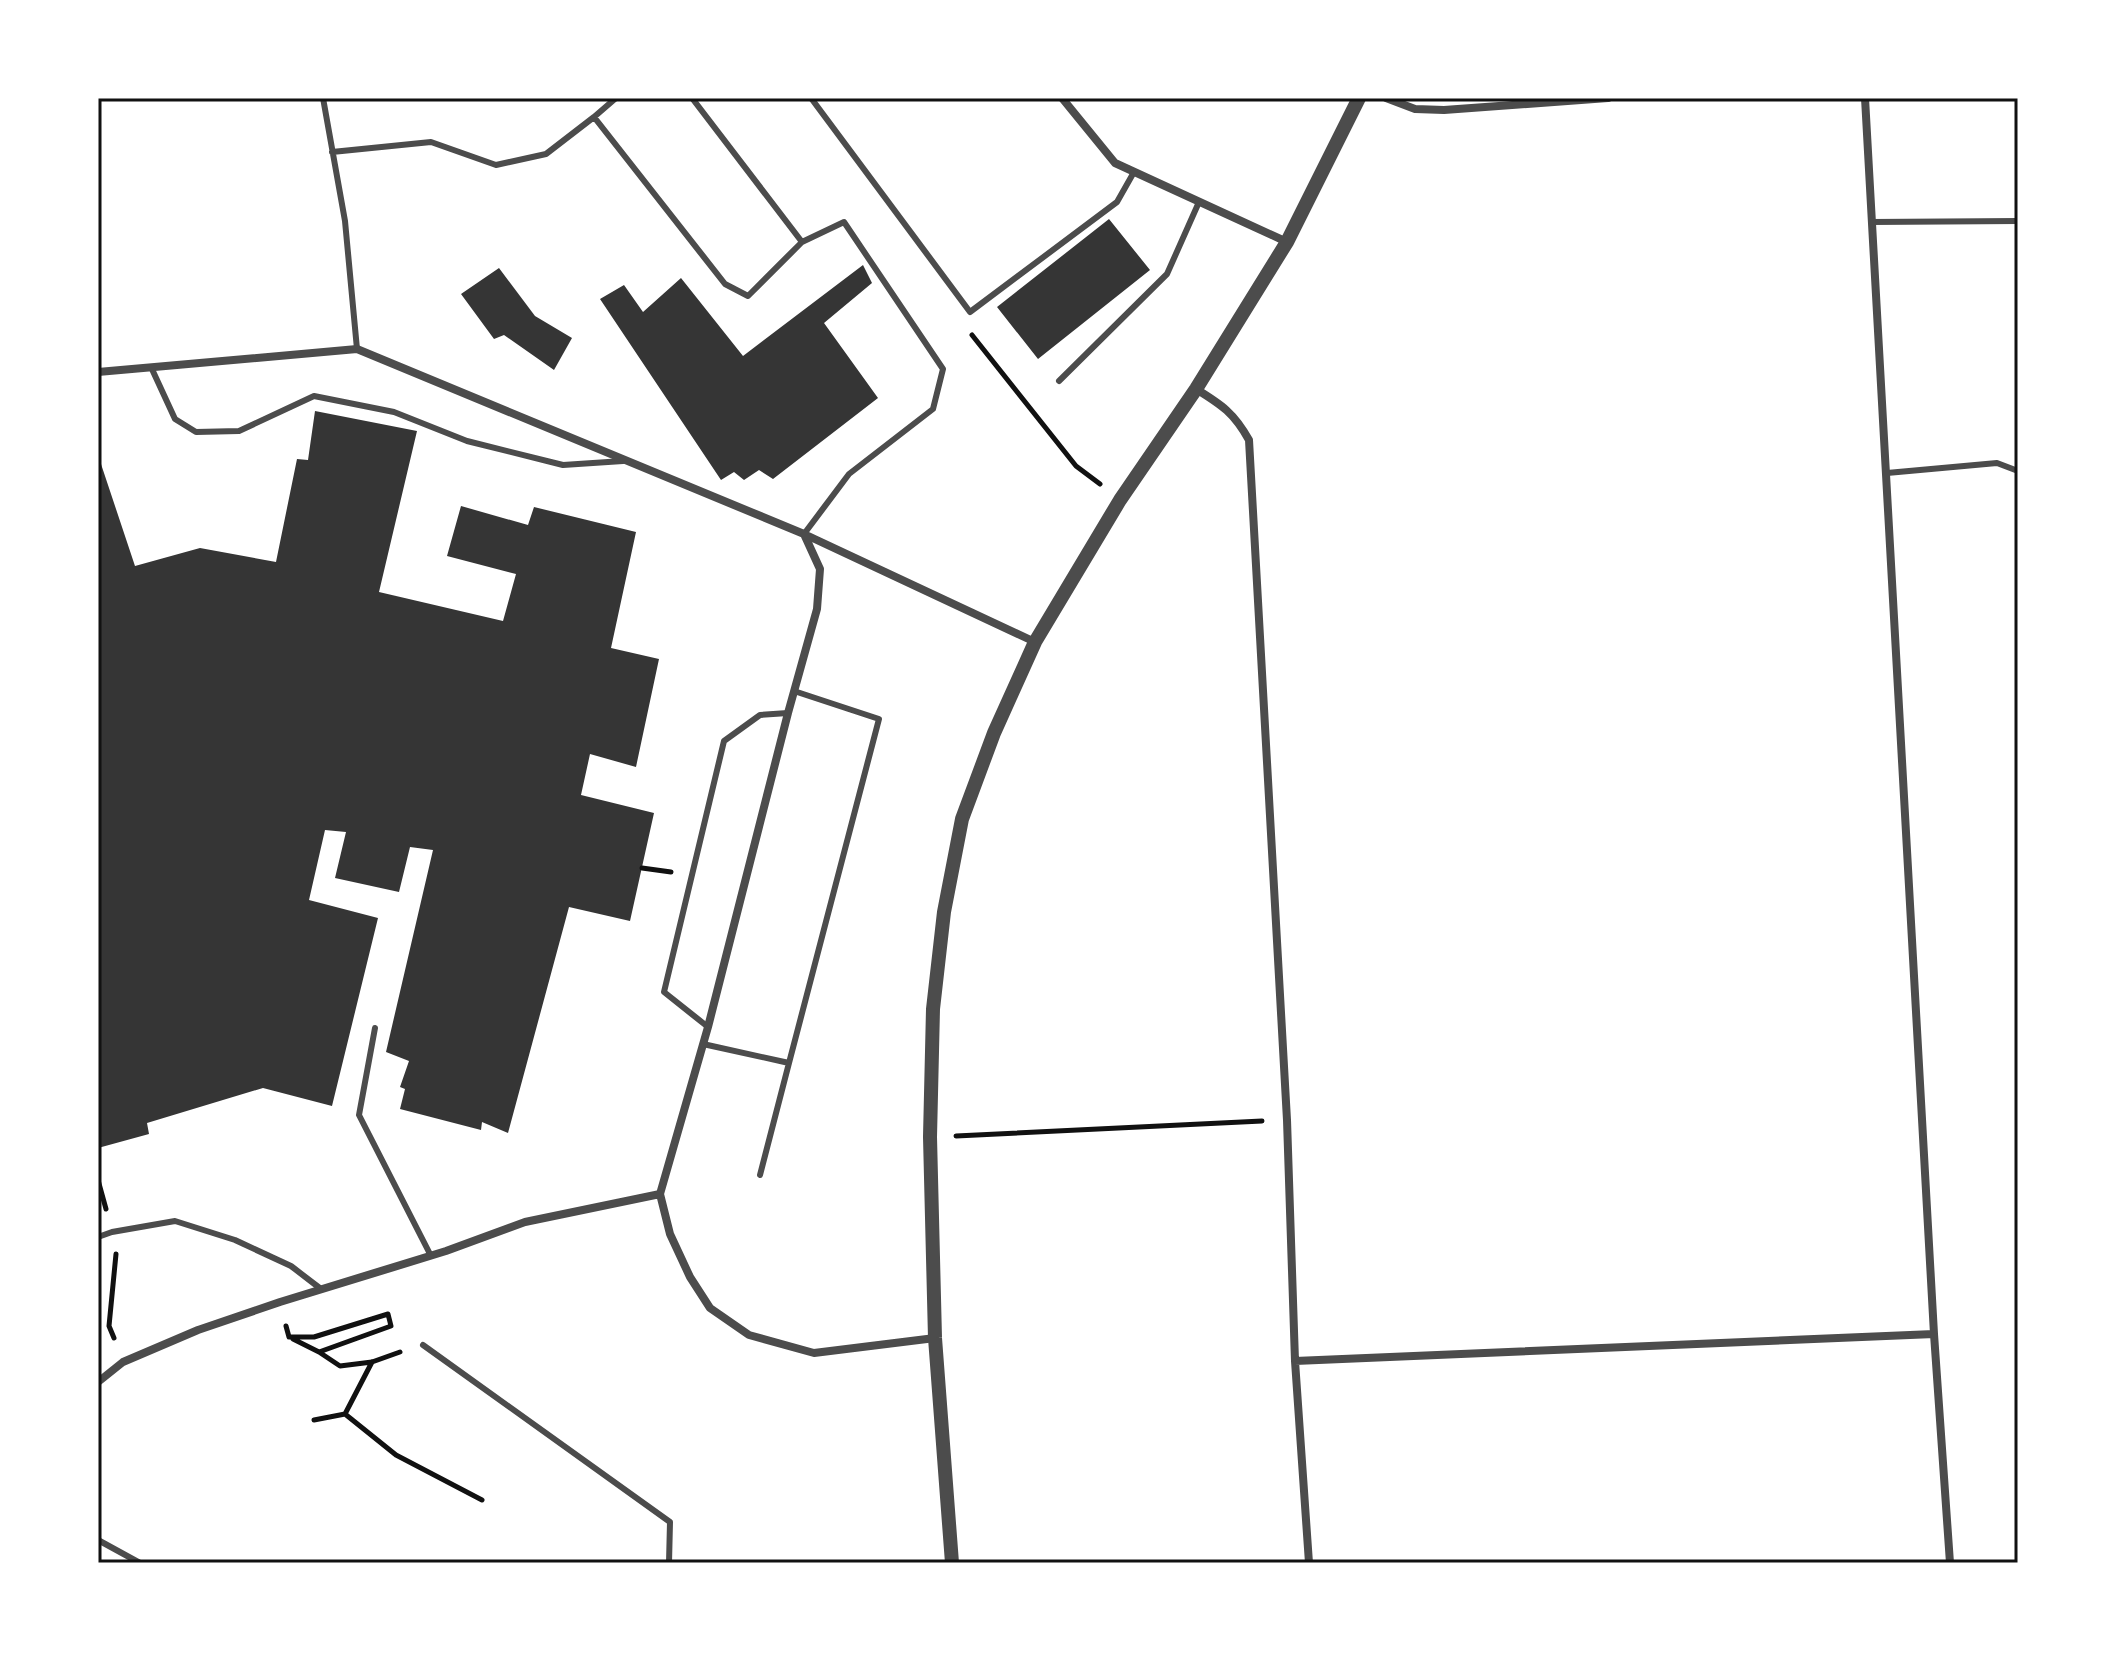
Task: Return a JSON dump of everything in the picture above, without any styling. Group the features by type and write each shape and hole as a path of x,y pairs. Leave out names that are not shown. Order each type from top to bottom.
{"street":[{"path":"1062,98 1115,163 1287,242"},
{"path":"952,1563 935,1338 930,1137 933,1009 944,912 962,819 994,733 1035,642 1120,500 1196,389 1287,242 1359,98"},
{"path":"1386,98 1415,109 1444,110 1608,98"},
{"path":"1865,98 1934,1334 1950,1563"},
{"path":"98,372 357,349 804,534 1035,642"},
{"path":"1196,389 1222,405 1239,422 1249,440 1287,1120 1295,1361 1309,1563"},
{"path":"804,534 820,569 817,609 708,1027 660,1194 670,1234 690,1277 710,1308 749,1335 814,1353 935,1338"},
{"path":"98,1382 123,1362 198,1330 280,1302 431,1256 525,1222 660,1194"},
{"path":"1295,1361 1934,1334"}],"lane":[{"path":"323,98 345,221 357,349"},
{"path":"332,152 431,142 496,165 546,154 616,98"},
{"path":"692,98 802,242"},
{"path":"811,98 970,312 1117,202 1134,172"},
{"path":"594,117 725,284 748,296 802,242 844,222 943,369 933,409 849,474 804,534"},
{"path":"1059,381 1167,274 1199,202"},
{"path":"1871,222 2018,221"},
{"path":"151,367 175,419 196,432 239,431 314,396 394,412 467,441 563,465 626,460"},
{"path":"1887,473 1997,463 2018,471"},
{"path":"760,1175 879,719 794,691"},
{"path":"708,1027 664,992 724,741 760,715 788,713"},
{"path":"375,1028 359,1115 431,1256"},
{"path":"703,1044 789,1063"},
{"path":"98,1237 175,1221 235,1240 291,1266 321,1289"},
{"path":"423,1345 670,1522 669,1563"},
{"path":"98,1540 140,1563"}],"path":[{"path":"970,312 972,335 1076,466 1120,500"},
{"path":"930,1137 1287,1120"},
{"path":"98,1180 116,1253 109,1326 123,1362"},
{"path":"280,1302 289,1337 340,1366 372,1362 423,1345"},
{"path":"289,1337 314,1337 388,1314 391,1326 319,1352"},
{"path":"345,1414 372,1362"},
{"path":"314,1420 345,1414 396,1455 482,1500"}],"building":[{"path":"1109,219 1150,270 1038,359 997,307"},
{"path":"863,265 872,283 824,323 878,398 773,479 759,470 744,480 734,472 721,480 600,299 624,285 643,312 681,278 743,356"},
{"path":"499,268 535,316 572,338 554,370 504,335 494,339 461,294"},
{"path":"315,411 417,431 379,592 503,621 516,574 447,556 461,506 528,525 534,507 636,532 611,648 659,659 636,767 590,754 581,795 654,813 630,921 569,907 508,1133 482,1122 481,1130 400,1109 405,1089 400,1087 409,1061 386,1052 433,850 410,847 399,892 335,878 346,832 325,830 309,900 378,918 332,1106 263,1088 147,1123 149,1134 98,1148 98,465 101,464 135,566 200,548 276,562 297,459 308,460"}]}
